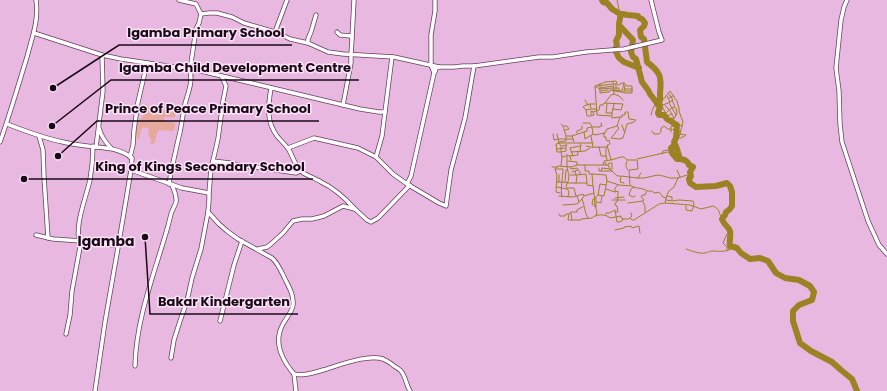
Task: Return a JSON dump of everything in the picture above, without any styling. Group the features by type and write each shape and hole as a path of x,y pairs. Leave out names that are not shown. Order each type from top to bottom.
{"street":[{"path":"0,142 34,33 37,18 36,0"},
{"path":"135,366 135,356 144,305 171,214 176,202 176,193 170,184 185,104 190,87 190,70 196,29 200,23 201,14 196,4 179,0"},
{"path":"275,32 287,0"},
{"path":"343,105 351,63 354,0"},
{"path":"434,73 430,64 431,35 435,11 435,0"},
{"path":"201,14 217,13 232,17 250,25 275,32 295,41 308,43 328,52 392,57 439,67 454,67 624,49 654,43 662,40 651,0"},
{"path":"847,0 841,20 836,68 842,142 868,221 879,245 887,254"},
{"path":"308,43 316,15"},
{"path":"337,32 340,35 351,36 352,39"},
{"path":"34,33 102,55 201,71 360,109 385,112"},
{"path":"66,334 80,247 78,240 79,226 92,170 99,126 103,91 102,55"},
{"path":"376,157 382,136 392,57"},
{"path":"95,391 105,322 131,170 132,158 130,157 133,145 138,102 147,63"},
{"path":"288,148 314,138 358,148 376,157 393,174 446,206 451,170 465,118 474,66"},
{"path":"271,88 268,106 272,129 288,148 300,171 333,189 371,222 378,218 409,184 434,73 436,68 439,67"},
{"path":"222,77 226,86"},
{"path":"171,358 174,340 187,300 201,248 208,212 208,193 211,169 218,139 223,101 226,86 231,79"},
{"path":"6,124 39,136 63,142 112,149 130,157"},
{"path":"99,126 106,143 112,149"},
{"path":"39,136 44,154 48,238"},
{"path":"213,161 296,173 300,171"},
{"path":"131,170 182,188 208,193"},
{"path":"258,249 267,247 271,244 293,221 324,216 343,206 355,208"},
{"path":"208,212 227,231 277,262 293,296 293,304 290,313 283,323 278,340 284,361 294,374 296,391"},
{"path":"36,235 48,238 78,240 118,246"},
{"path":"220,321 234,265 242,241"},
{"path":"294,374 307,375 347,362 365,359 384,360 401,371 406,379 410,391"}],"shaded area":[{"path":"147,104 151,109 176,112 175,117 164,117 164,120 175,124 173,131 159,130 153,144 150,144 151,139 148,134 148,128 143,127 139,140 136,133 138,122 144,114 144,105"}],"waterway":[{"path":"602,0 620,14 619,25 633,40 631,52 633,57 636,59 642,82 660,107 658,113 659,115 664,115 667,119 677,125 676,138 674,142 680,159 686,160 689,165 693,167 690,172 690,183 696,187 716,186 727,183 730,186 732,192 732,206 722,219 730,231 730,246 737,248 741,253 750,259 760,258 768,261 776,273 785,278 799,280 810,286 814,292 812,300 799,305 793,311 793,321 800,343 811,351 832,362 852,379 857,391"},
{"path":"617,0 620,14"},
{"path":"622,14 638,16 645,23 640,30 641,37 644,39 647,62 655,69 661,82 660,102 658,105"},
{"path":"619,25 619,35 616,41 617,45 615,50 619,58 624,62 639,68"},
{"path":"600,84 600,93 609,92 610,90 632,93 632,86 627,86 624,83 619,85 616,81 605,82 603,83 595,86 597,115 612,116 612,118 620,117"},
{"path":"613,82 614,94 623,100"},
{"path":"622,91 624,83"},
{"path":"598,86 612,84"},
{"path":"614,84 616,84 616,90"},
{"path":"624,92 625,85"},
{"path":"600,88 613,86"},
{"path":"595,87 599,89 613,88"},
{"path":"614,88 619,88 619,91"},
{"path":"625,89 632,89"},
{"path":"601,91 608,90"},
{"path":"612,90 622,91"},
{"path":"625,91 632,91"},
{"path":"660,107 663,105 661,102 670,91 677,101 683,122 680,134"},
{"path":"605,103 611,95 614,94"},
{"path":"669,94 671,97 669,98"},
{"path":"663,105 670,102 667,96"},
{"path":"670,102 673,100 671,97 673,96"},
{"path":"585,100 588,105"},
{"path":"672,100 675,107 672,108 676,115"},
{"path":"593,112 594,115 591,116 591,111 593,112 599,110 600,105 603,105 604,103 623,104 621,110 613,109"},
{"path":"651,115 656,103"},
{"path":"669,103 672,108 669,110"},
{"path":"590,104 583,107 586,110 596,109"},
{"path":"591,108 590,104 595,104"},
{"path":"607,104 606,113 612,113 612,115"},
{"path":"612,113 614,104"},
{"path":"665,105 669,110 666,113"},
{"path":"662,106 667,116 666,117"},
{"path":"670,119 674,119 677,113 676,108"},
{"path":"586,110 587,116 590,116"},
{"path":"670,111 674,118"},
{"path":"612,137 619,128 617,126 620,117 625,115 625,112 627,112"},
{"path":"611,138 623,138 627,124 636,120 629,119 628,112"},
{"path":"669,120 670,119 667,116 672,114"},
{"path":"583,123 590,123 592,127 587,128 587,131 584,132 585,139 593,134 605,133 607,129 617,126"},
{"path":"593,134 592,127 600,127 602,126 601,123"},
{"path":"561,124 566,136"},
{"path":"622,125 625,131"},
{"path":"677,125 682,126"},
{"path":"564,126 567,126 569,129 565,130"},
{"path":"577,133 577,131 582,129 582,126"},
{"path":"652,131 654,134 659,134 661,132 661,128 664,126 668,129 677,130"},
{"path":"671,132 671,126 677,127"},
{"path":"678,129 680,133"},
{"path":"572,136 584,132"},
{"path":"604,133 604,137 606,137 606,140 609,140 610,143 607,145 611,160 621,157 624,157 627,160 637,160 638,169 629,170 630,185"},
{"path":"553,134 554,140 573,139"},
{"path":"557,134 559,143 556,144 557,152 561,152 562,157"},
{"path":"679,137 680,134 685,135"},
{"path":"676,138 681,138 686,135"},
{"path":"559,142 566,141 566,136 572,136 574,142"},
{"path":"591,136 593,147"},
{"path":"566,145 566,151 561,152 561,146 559,143 593,143"},
{"path":"580,151 581,144"},
{"path":"562,146 567,145"},
{"path":"675,145 671,148 672,153 677,159 680,159"},
{"path":"573,156 570,148 580,146"},
{"path":"586,146 607,147"},
{"path":"599,147 601,156 606,156 607,160"},
{"path":"557,149 565,148"},
{"path":"571,152 585,151 590,148"},
{"path":"606,148 606,156"},
{"path":"662,154 663,151 672,149"},
{"path":"570,156 578,155 578,152"},
{"path":"637,159 668,152 672,153"},
{"path":"567,155 569,178 566,186 569,192 568,197"},
{"path":"567,155 570,156 571,160"},
{"path":"561,166 562,157 566,156"},
{"path":"604,161 611,160"},
{"path":"568,161 577,162 577,165"},
{"path":"627,161 626,167 628,170"},
{"path":"603,165 604,162 606,165"},
{"path":"611,163 608,165 611,171"},
{"path":"612,163 612,170"},
{"path":"585,165 585,171 589,171 589,174 592,174"},
{"path":"552,167 608,165"},
{"path":"557,167 555,169 557,175 556,192 560,193"},
{"path":"570,167 571,169 577,168 580,174"},
{"path":"599,168 599,171 612,171 617,176 620,176"},
{"path":"601,171 602,168 610,169"},
{"path":"555,169 563,169 561,187 562,197"},
{"path":"565,182 567,170"},
{"path":"572,172 578,170"},
{"path":"677,170 680,177"},
{"path":"575,171 576,175 586,174 587,183"},
{"path":"624,183 620,182 621,176 638,178 641,173"},
{"path":"593,186 592,174 606,175 607,181 604,196 598,195 594,199"},
{"path":"559,175 559,182"},
{"path":"570,175 576,175 576,183"},
{"path":"638,178 658,175 678,178 690,175"},
{"path":"678,178 674,187 669,191 665,203 690,205 701,209 713,206 716,207 722,219"},
{"path":"607,181 619,185 632,186 655,193 659,192 666,198"},
{"path":"557,182 587,183 587,185 593,186 594,193"},
{"path":"598,195 600,184 606,185"},
{"path":"606,189 615,192 615,188 618,185"},
{"path":"557,187 567,189"},
{"path":"634,187 631,189 629,195 633,197 635,196"},
{"path":"568,188 574,188 576,196"},
{"path":"615,192 618,191 617,202 615,203 618,212 615,212"},
{"path":"628,203 643,201 644,200 641,196 646,194 646,192"},
{"path":"584,196 594,193 595,206"},
{"path":"559,196 573,197 583,194 584,196 582,199"},
{"path":"577,196 579,202"},
{"path":"597,202 601,203 602,196"},
{"path":"667,196 672,197 672,200"},
{"path":"615,198 624,197"},
{"path":"596,198 596,207"},
{"path":"563,205 577,204 582,199 584,205"},
{"path":"593,199 592,204 595,206 597,212 596,216"},
{"path":"612,200 625,200"},
{"path":"666,200 693,201 694,204 692,211 686,210 686,206"},
{"path":"643,202 645,212"},
{"path":"559,214 560,216 569,214 568,220 581,220 600,215 605,215 610,218 621,216 623,219 630,218 634,220 659,204 665,203"},
{"path":"569,214 571,212 577,212 577,210 584,206 588,218"},
{"path":"606,214 615,210 617,222 622,221 623,219"},
{"path":"571,213 572,220"},
{"path":"630,218 632,216 631,213"},
{"path":"615,230 624,227 631,226 632,228 639,226 640,233"},
{"path":"727,250 727,247 723,243 727,234 730,233"},
{"path":"729,244 729,250"},
{"path":"686,249 707,253 712,251 726,251 733,247"},
{"path":"185,299 187,293"}],"place":[{"name":"Igamba Primary School","path":"53,88"},
{"name":"Igamba Child Development Centre","path":"52,126"},
{"name":"Prince of Peace Primary School","path":"58,156"},
{"name":"King of Kings Secondary School","path":"24,179"},
{"name":"Bakar Kindergarten","path":"145,237"}],"district":[{"name":"Igamba","path":"106,241"}]}
